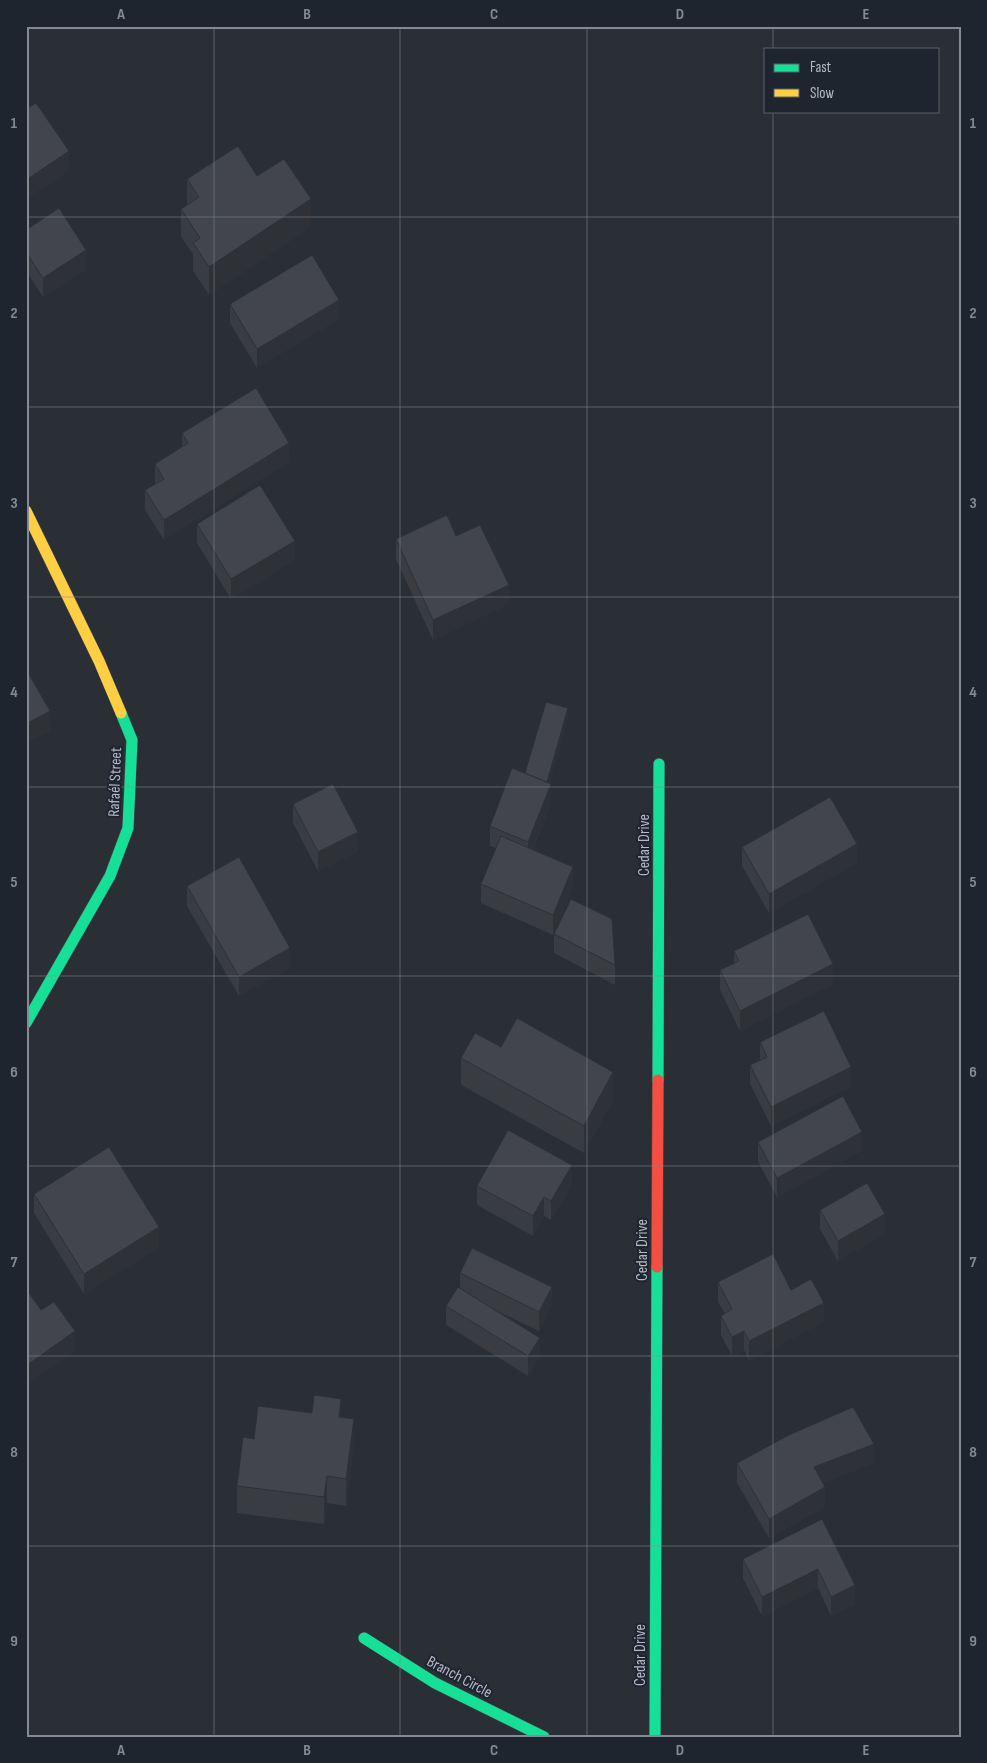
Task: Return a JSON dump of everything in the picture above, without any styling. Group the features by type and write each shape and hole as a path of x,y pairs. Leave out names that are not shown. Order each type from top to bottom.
{"street":[{"name":"Rafaél Street","path":"26,511 99,661 132,740 128,828 110,876 26,1023"},
{"name":"Cedar Drive","path":"655,1737 659,764"},
{"name":"Branch Circle","path":"364,1638 435,1683 544,1737"}],"building":[{"path":"36,103 69,151 26,180 26,109"},
{"path":"238,146 257,176 284,159 311,199 209,267 193,243 200,238 181,209 199,197 187,179"},
{"path":"59,208 86,250 43,278 26,252 26,230"},
{"path":"312,255 339,300 257,349 230,304"},
{"path":"256,388 289,443 164,520 145,490 164,479 155,464 188,443 182,433"},
{"path":"260,485 295,541 231,579 197,524"},
{"path":"447,515 456,536 480,525 509,585 433,620 396,539"},
{"path":"26,669 50,711 26,724"},
{"path":"546,702 568,708 547,782 525,773"},
{"path":"512,768 551,784 528,842 490,826"},
{"path":"333,784 358,832 318,852 293,804"},
{"path":"830,797 857,844 769,894 742,847"},
{"path":"501,836 573,867 553,915 481,884"},
{"path":"239,857 290,948 239,977 187,886"},
{"path":"571,899 612,919 615,965 554,934"},
{"path":"808,914 833,964 740,1011 720,970 739,961 734,951"},
{"path":"824,1011 851,1067 771,1107 750,1065 767,1057 760,1042"},
{"path":"517,1018 613,1072 584,1126 461,1058 475,1033 501,1047"},
{"path":"843,1096 862,1132 777,1178 758,1142"},
{"path":"508,1130 572,1165 551,1201 544,1197 533,1216 477,1186"},
{"path":"109,1147 159,1227 84,1274 34,1194"},
{"path":"867,1183 885,1214 838,1241 820,1210"},
{"path":"472,1248 552,1287 539,1312 460,1273"},
{"path":"773,1254 791,1290 811,1279 824,1303 749,1341 744,1331 732,1337 721,1316 732,1309 718,1282"},
{"path":"458,1287 540,1338 528,1356 446,1306"},
{"path":"26,1289 41,1310 54,1302 75,1331 26,1366"},
{"path":"314,1395 341,1399 339,1417 354,1419 346,1479 327,1476 324,1497 237,1486 243,1437 254,1439 258,1406 312,1413"},
{"path":"853,1407 874,1444 814,1467 825,1487 769,1519 737,1463 789,1435"},
{"path":"822,1519 855,1585 831,1597 818,1569 762,1597 743,1559"}],"traffic: fast":[{"path":"26,1023 110,876 128,828 132,740 121,713"},
{"path":"658,1080 659,764"},
{"path":"655,1737 657,1267"},
{"path":"364,1638 435,1683 544,1737"}],"traffic: slow":[{"path":"26,511 99,661 121,713"}],"traffic: jam":[{"path":"657,1267 658,1080"}]}
